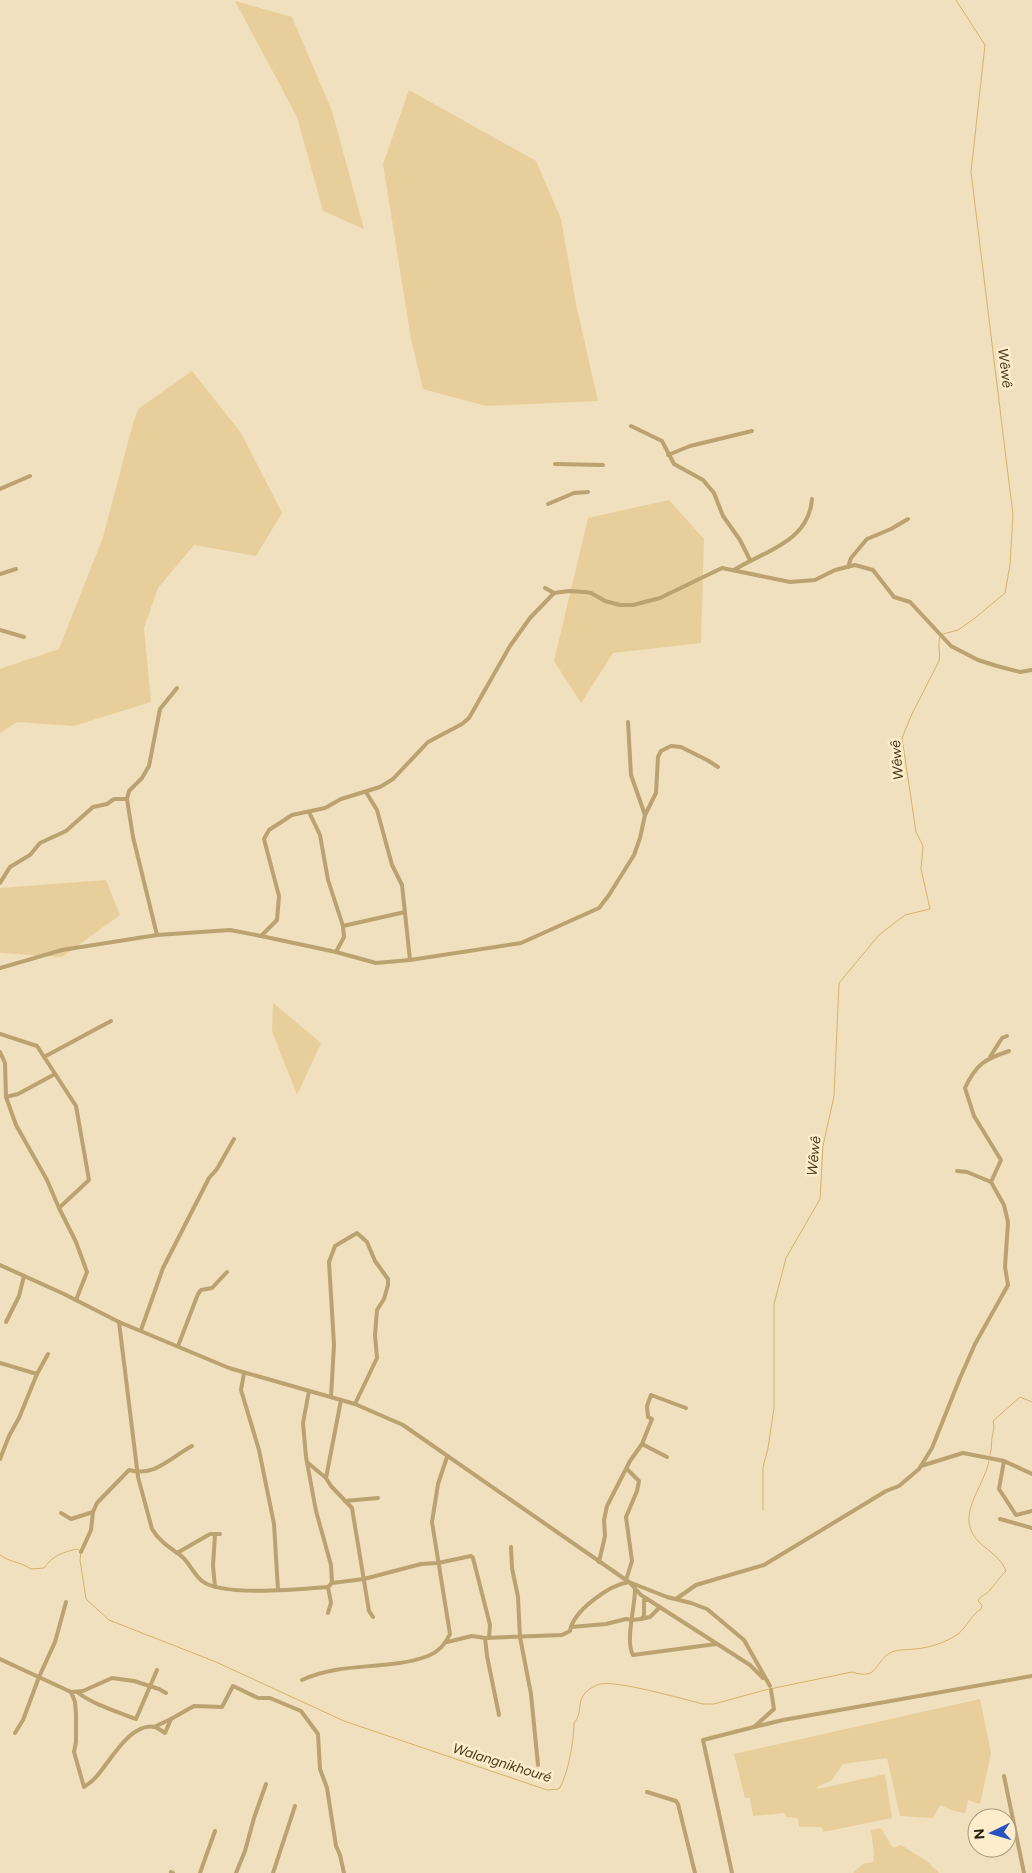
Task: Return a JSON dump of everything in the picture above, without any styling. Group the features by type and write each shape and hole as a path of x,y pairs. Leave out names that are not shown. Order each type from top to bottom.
{"street":[{"path":"630,426 662,441 668,456 674,464 703,480 714,493 722,516 740,540 750,560"},
{"path":"668,456 690,446 752,431"},
{"path":"556,464 603,465"},
{"path":"0,489 30,476"},
{"path":"548,504 574,493 588,492"},
{"path":"734,570 750,560 776,549 797,532 811,510 812,499"},
{"path":"848,567 851,558 867,538 891,529 908,519"},
{"path":"545,588 554,593 569,591 591,593 605,601 633,605 660,598 722,568 781,581 802,582 815,580 835,570 855,565 873,570 894,597 910,602 951,646 978,660 997,666 1020,672 1032,670"},
{"path":"0,574 16,569"},
{"path":"261,936 277,920 279,896 264,839 270,830 283,819 292,815 325,808 341,799 380,787 394,779 428,742 462,724 469,718 510,646 530,618 554,593"},
{"path":"0,630 24,637"},
{"path":"156,934 133,837 127,799 129,791 142,778 149,766 160,709 177,688"},
{"path":"628,722 631,775 645,816"},
{"path":"0,968 62,950 156,934 230,930 336,952 376,963 410,960 521,943 599,908 616,885 634,855 645,816 656,793 658,757 664,748 681,747 718,767"},
{"path":"366,792 377,810 392,865 402,885 410,960"},
{"path":"0,883 10,867 30,855 40,843 66,831 93,807 107,804 114,799 127,799"},
{"path":"309,812 320,835 328,880 344,926 344,937 336,952"},
{"path":"344,926 405,912"},
{"path":"44,1057 111,1021"},
{"path":"0,1034 37,1046 76,1106 89,1180 59,1208"},
{"path":"990,1057 1002,1038 1007,1036"},
{"path":"991,1182 1001,1160 974,1116 966,1088 972,1074 981,1063 990,1057 1008,1051"},
{"path":"0,1052 5,1063 6,1097 16,1124 47,1180 76,1242 87,1272 76,1300"},
{"path":"6,1097 18,1094 55,1074"},
{"path":"141,1330 163,1268 209,1178 218,1169 234,1139"},
{"path":"676,1599 696,1585 764,1565 886,1491 899,1486 921,1466 932,1448 975,1344 1008,1285 1005,1267 1008,1222 1004,1205 991,1182 967,1172 957,1171"},
{"path":"331,1397 334,1345 329,1262 335,1246 357,1232 367,1242 375,1261 388,1279 388,1285 384,1299 377,1310 375,1335 377,1358 354,1404"},
{"path":"0,1265 119,1322 229,1368 354,1404 403,1425 627,1581 667,1597 707,1609 744,1640 770,1686 750,1665 648,1600 627,1581"},
{"path":"178,1346 198,1294 202,1290 212,1288 228,1272"},
{"path":"6,1322 19,1296 24,1276"},
{"path":"119,1322 118,1327 137,1472 152,1529 156,1537 180,1555 202,1581 215,1587 226,1589 278,1590 330,1585 421,1564 438,1563 471,1556 474,1558 490,1625 487,1638 487,1656 499,1715"},
{"path":"0,1459 37,1374 48,1354"},
{"path":"0,1363 37,1374"},
{"path":"244,1373 241,1390 259,1450 274,1524 278,1590"},
{"path":"309,1391 303,1423 316,1511 331,1565 331,1603 328,1613"},
{"path":"599,1562 605,1536 604,1520 607,1506 642,1444 652,1419 648,1417 647,1410 651,1395 686,1408"},
{"path":"326,1478 341,1400"},
{"path":"642,1444 667,1457"},
{"path":"81,1552 91,1530 93,1512 97,1503 129,1470 137,1472 154,1470 176,1454 192,1446"},
{"path":"921,1466 963,1453 1004,1461 1032,1474"},
{"path":"447,1457 438,1484 432,1522 450,1634 447,1642"},
{"path":"1004,1461 999,1489 1016,1515 1032,1511"},
{"path":"308,1463 326,1478 352,1508 369,1611 373,1617"},
{"path":"627,1469 639,1481 637,1491 626,1517 632,1560 627,1581"},
{"path":"126,1473 138,1477"},
{"path":"345,1501 378,1498"},
{"path":"61,1513 71,1519 93,1512"},
{"path":"1000,1519 1032,1528"},
{"path":"176,1553 210,1534 220,1534"},
{"path":"215,1534 213,1566 215,1587"},
{"path":"511,1547 512,1568 518,1597 520,1637 531,1694 538,1765"},
{"path":"302,1680 329,1670 405,1661 430,1655 447,1642 472,1636 487,1638 562,1635 570,1632 580,1613 601,1593 627,1581"},
{"path":"635,1590 631,1652 633,1656 716,1644"},
{"path":"641,1619 644,1616 644,1600 648,1600"},
{"path":"15,1733 55,1642 66,1602"},
{"path":"571,1627 650,1617 660,1607"},
{"path":"0,1659 71,1692 76,1692 112,1678 159,1688 166,1693"},
{"path":"76,1692 89,1701 136,1719 158,1670"},
{"path":"732,1873 703,1740 783,1720 1032,1676"},
{"path":"71,1692 75,1702 76,1714 74,1752 84,1787 96,1777 128,1737 146,1728 154,1727 194,1706 222,1707 234,1686 258,1698 270,1698 301,1711 318,1734 320,1769 327,1788 336,1846 344,1873"},
{"path":"754,1727 774,1709 771,1690"},
{"path":"154,1727 165,1733 171,1719"},
{"path":"1004,1776 1024,1873"},
{"path":"236,1873 245,1851 266,1784"},
{"path":"647,1792 676,1801 678,1804 694,1873"},
{"path":"273,1873 295,1806"},
{"path":"200,1873 215,1831"}],"shaded area":[{"path":"235,1 292,17 332,111 364,229 323,211 297,117"},
{"path":"409,90 536,161 561,219 576,304 598,401 486,406 423,389 411,339 383,164"},
{"path":"192,371 241,433 282,513 256,556 194,545 158,588 144,628 151,702 74,726 17,722 0,733 0,669 59,649 103,537 138,409"},
{"path":"669,500 704,539 701,643 613,653 581,703 554,661 588,518"},
{"path":"106,880 120,915 62,957 0,953 0,888"},
{"path":"273,1003 321,1043 297,1095 272,1031"},
{"path":"980,1699 991,1753 980,1804 968,1800 965,1813 940,1805 933,1818 900,1816 887,1758 843,1764 831,1781 817,1787 818,1789 885,1774 892,1818 823,1832 822,1827 799,1827 798,1818 786,1817 784,1813 753,1816 750,1798 745,1798 734,1754"},
{"path":"881,1828 893,1848 901,1845 928,1862 939,1873 853,1873 863,1864 873,1862 874,1853 871,1830"}],"waterway":[{"name":"Wêwê","path":"943,634 958,630 1005,593 1010,565 1013,515 971,172 985,45 956,0"},
{"name":"Wêwê","path":"763,1510 763,1467 774,1408 774,1304 786,1258 820,1199 823,1146 834,1096 839,983 879,935 905,915 930,909 921,869 923,846 916,832 902,738 939,661 940,637"},
{"name":"Walangnikhouré","path":"990,1455 994,1428 993,1421 1020,1397 1032,1402"},
{"name":"Walangnikhouré","path":"0,1555 31,1569 44,1568 58,1555 77,1549 81,1552 80,1560 86,1599 109,1620 216,1662 344,1721 547,1790 559,1789 568,1766 574,1723 578,1716 581,1700 587,1691 598,1685 620,1685 703,1704 714,1704 765,1690 852,1672 867,1674 872,1672 892,1652 932,1646 949,1640 958,1634 974,1614 981,1609 982,1605 978,1601 979,1599 988,1592 1006,1571 998,1559 972,1533 969,1523 972,1503 989,1461"}]}
